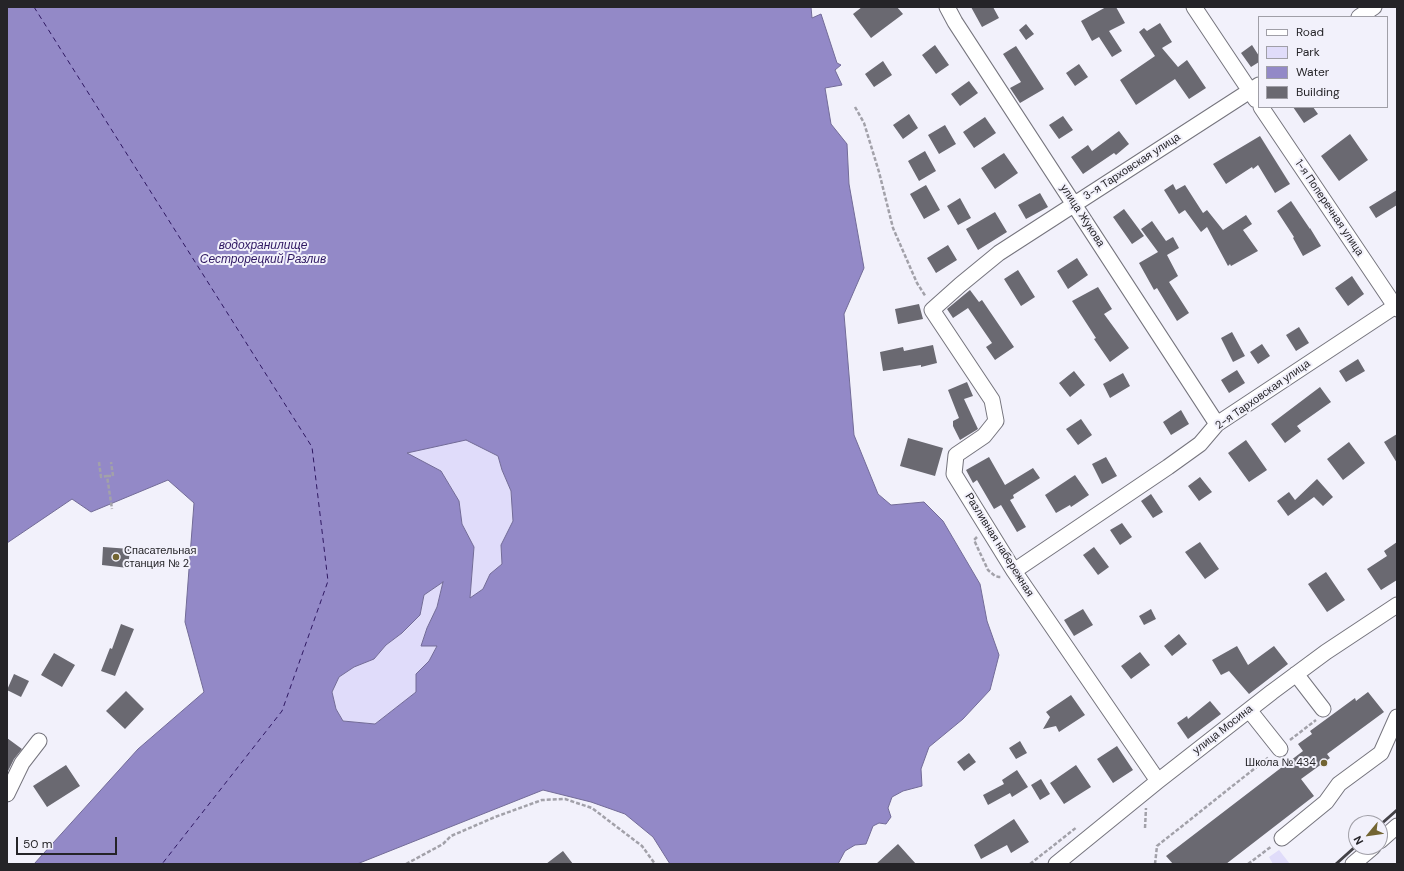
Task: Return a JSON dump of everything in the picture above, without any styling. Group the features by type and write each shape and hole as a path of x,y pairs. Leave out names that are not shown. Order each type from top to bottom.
{"street":[{"name":"улица Жукова","path":"948,7 959,28 1217,424"},
{"path":"1194,7 1254,88 1258,101"},
{"path":"1360,16 1374,7"},
{"name":"3-я Тарховская улица","path":"932,310 999,253 1254,88"},
{"name":"1-я Поперечная улица","path":"1262,108 1396,307"},
{"name":"2-я Тарховская улица","path":"1014,571 1200,444 1217,424 1396,307"},
{"name":"Разливная набережная","path":"932,310 992,400 996,421 984,436 956,455 954,474 1014,571 1158,781"},
{"name":"улица Мосина","path":"1056,864 1158,781 1296,674 1326,652 1397,605"},
{"path":"1296,674 1321,713"},
{"path":"1249,710 1280,749"},
{"path":"1282,838 1326,802 1339,784 1381,753 1397,717"},
{"path":"7,794 22,763 39,740"},
{"path":"1388,834 1397,826"},
{"path":"1353,864 1364,855"}],"path":[{"path":"855,107 864,123 879,172 893,228 917,283 924,293 932,310"},
{"path":"99,462 101,477 113,476 111,462"},
{"path":"108,476 112,509"},
{"path":"1155,864 1157,846 1280,749 1321,713"},
{"path":"406,864 443,844 451,836 494,817 542,800 565,798 592,808 642,846 655,864"},
{"path":"1248,864 1282,838"}],"green space":[{"path":"466,439 498,456 511,491 514,521 501,545 502,564 490,574 483,589 470,599 474,547 462,524 459,501 441,471 406,453"},
{"path":"443,582 437,607 427,628 421,646 437,646 429,661 416,674 416,692 375,724 343,721 336,709 332,692 339,677 354,667 374,659 386,645 403,633 420,615 424,595"},
{"path":"1279,850 1290,864 1273,864 1269,857"}],"water":[{"name":"водохранилище Сестрорецкий Разлив","path":"7,7 811,7 812,18 821,14 837,63 841,65 835,70 842,85 825,88 831,124 847,144 849,184 864,268 844,314 854,435 878,494 891,505 924,502 943,521 980,584 987,621 999,655 990,690 963,719 929,747 921,769 922,786 903,791 892,797 888,808 891,817 886,824 879,823 873,826 866,844 855,845 845,851 838,864 670,864 653,837 625,814 591,802 543,790 357,864 34,864 138,749 204,692 185,622 194,503 168,480 91,512 72,499 7,543","holes":["466,440 498,456 511,491 513,521 501,545 502,564 490,574 483,589 470,598 474,547 462,524 459,501 441,471 407,453","443,582 437,607 427,628 421,646 437,646 429,661 416,674 416,692 375,724 343,721 336,709 332,692 339,677 354,667 374,659 386,645 402,633 420,615 424,595"]}],"building":[{"path":"862,7 897,7 903,14 871,38 853,14"},
{"path":"971,7 993,7 999,18 982,27"},
{"path":"1106,7 1116,7 1125,23 1109,31 1122,51 1112,57 1099,37 1092,41 1081,21"},
{"path":"1160,23 1172,42 1162,48 1178,67 1187,60 1206,88 1189,99 1175,79 1136,105 1120,80 1155,56 1139,32 1144,28 1147,31"},
{"path":"1026,24 1034,34 1026,40 1019,30"},
{"path":"935,45 949,65 936,74 922,55"},
{"path":"1252,45 1258,54 1258,63 1251,67 1241,53"},
{"path":"1016,46 1044,89 1020,103 1010,88 1021,82 1003,54"},
{"path":"883,61 892,75 874,87 865,74"},
{"path":"1079,64 1088,77 1075,86 1066,73"},
{"path":"969,81 978,93 960,106 951,94"},
{"path":"1294,108 1314,108 1318,114 1304,123"},
{"path":"909,114 918,128 903,139 893,125"},
{"path":"1063,116 1073,130 1059,139 1049,125"},
{"path":"985,117 996,133 974,148 963,132"},
{"path":"945,125 956,144 939,154 928,135"},
{"path":"1119,131 1129,144 1116,155 1114,153 1083,174 1071,157 1088,145 1092,151"},
{"path":"1350,134 1368,160 1339,181 1321,156"},
{"path":"1260,136 1290,184 1275,193 1258,165 1253,169 1252,167 1226,184 1213,164"},
{"path":"925,151 936,171 919,181 908,161"},
{"path":"1004,153 1018,173 995,189 981,168"},
{"path":"1173,184 1176,190 1185,185 1203,213 1207,210 1223,230 1246,215 1252,224 1243,230 1258,251 1231,266 1230,264 1228,266 1207,227 1201,232 1185,210 1179,214 1164,190"},
{"path":"926,185 940,210 924,219 910,194"},
{"path":"1397,190 1397,205 1376,218 1369,207"},
{"path":"1040,193 1048,207 1026,219 1018,205"},
{"path":"960,198 971,218 958,225 947,206"},
{"path":"1291,201 1321,246 1303,256 1293,238 1294,237 1277,211"},
{"path":"1124,209 1144,236 1132,244 1113,217"},
{"path":"995,212 1007,232 978,250 966,229"},
{"path":"1152,221 1166,241 1173,237 1179,248 1167,255 1178,276 1169,282 1189,313 1177,321 1157,288 1154,290 1139,263 1158,252 1141,229"},
{"path":"948,245 957,260 936,273 927,258"},
{"path":"1077,258 1088,275 1068,289 1057,271"},
{"path":"1018,270 1035,297 1021,306 1004,279"},
{"path":"1352,276 1364,294 1348,306 1335,288"},
{"path":"1098,287 1112,309 1104,314 1129,348 1110,362 1094,339 1096,338 1072,301"},
{"path":"970,290 979,302 982,300 1014,347 995,360 986,347 992,343 968,308 953,318 947,309"},
{"path":"919,304 923,319 898,324 895,309"},
{"path":"1299,327 1309,343 1296,351 1286,335"},
{"path":"1232,332 1245,356 1233,362 1221,338"},
{"path":"1262,344 1270,356 1258,364 1250,352"},
{"path":"933,345 937,363 921,367 921,365 883,371 880,352 903,347 904,351"},
{"path":"1358,359 1365,371 1346,382 1339,371"},
{"path":"1237,370 1245,383 1229,393 1221,380"},
{"path":"1074,371 1085,385 1070,397 1059,383"},
{"path":"1123,373 1130,386 1110,398 1103,384"},
{"path":"967,382 973,396 964,399 978,429 960,440 953,426 953,421 959,418 948,390"},
{"path":"1320,387 1331,402 1297,426 1301,431 1285,443 1271,424"},
{"path":"1181,410 1189,424 1171,435 1163,422"},
{"path":"1081,419 1092,435 1078,445 1066,429"},
{"path":"1397,434 1397,463 1384,442"},
{"path":"908,438 943,448 935,476 900,466"},
{"path":"1246,440 1267,470 1249,482 1228,453"},
{"path":"1349,442 1365,463 1343,480 1327,459"},
{"path":"989,457 1005,485 1033,468 1040,478 1013,495 1014,498 1010,500 1026,527 1017,532 1001,505 994,509 977,480 973,483 966,470"},
{"path":"1106,457 1117,476 1102,484 1092,464"},
{"path":"1075,475 1089,495 1071,507 1070,505 1056,513 1045,495"},
{"path":"1200,477 1212,492 1199,501 1188,486"},
{"path":"1317,479 1333,497 1323,506 1314,497 1288,516 1277,501 1289,492 1295,500"},
{"path":"1151,494 1163,512 1153,518 1141,501"},
{"path":"1122,523 1132,537 1120,545 1110,530"},
{"path":"1200,542 1219,569 1205,579 1185,552"},
{"path":"1397,542 1397,580 1381,590 1367,569 1387,556 1384,551"},
{"name":"Спасательная станция № 2","path":"103,547 130,549 128,568 102,565"},
{"path":"1094,547 1109,567 1098,575 1083,555"},
{"path":"1326,572 1345,600 1327,612 1308,584"},
{"path":"1083,609 1093,625 1074,636 1064,620"},
{"path":"1151,609 1156,619 1144,625 1139,616"},
{"path":"121,624 134,629 115,676 101,671 110,648 112,649"},
{"path":"1179,634 1187,644 1172,656 1164,646"},
{"path":"1237,646 1248,665 1274,646 1288,664 1249,694 1229,671 1221,675 1212,660"},
{"path":"1140,652 1150,665 1131,679 1121,666"},
{"path":"54,653 75,665 62,687 41,675"},
{"path":"14,674 29,681 21,697 7,690"},
{"path":"126,691 144,709 125,729 106,711"},
{"path":"1368,692 1384,712 1327,754 1330,758 1301,779 1314,796 1226,864 1173,864 1166,856 1303,751 1298,744 1312,734 1310,731 1355,698 1356,701"},
{"path":"1071,695 1085,715 1059,732 1056,726 1043,729 1050,717 1046,712"},
{"path":"1210,701 1221,714 1188,739 1177,723 1187,716 1188,719"},
{"path":"7,738 22,749 14,759 7,773"},
{"path":"1020,741 1027,753 1016,759 1009,748"},
{"path":"1117,746 1133,770 1113,783 1097,759"},
{"path":"969,753 976,762 964,771 957,762"},
{"path":"66,765 80,786 47,807 33,786"},
{"path":"1076,765 1091,787 1064,804 1050,783"},
{"path":"1017,770 1028,787 1012,797 1010,793 988,805 983,795 1004,784 1002,780"},
{"path":"1041,779 1050,794 1040,800 1031,785"},
{"path":"1014,819 1029,842 1011,853 1007,845 981,859 974,845"},
{"path":"898,844 916,864 876,864"},
{"path":"563,851 573,864 546,864"}],"ferry route":[{"path":"34,7 312,447 328,581 282,711 162,864"}],"railway":[{"path":"1388,818 1397,810"},
{"path":"1336,864 1348,853"}],"place":[{"name":"Спасательная станция № 2","path":"116,557"},
{"name":"Школа № 434","path":"1324,763"}]}
